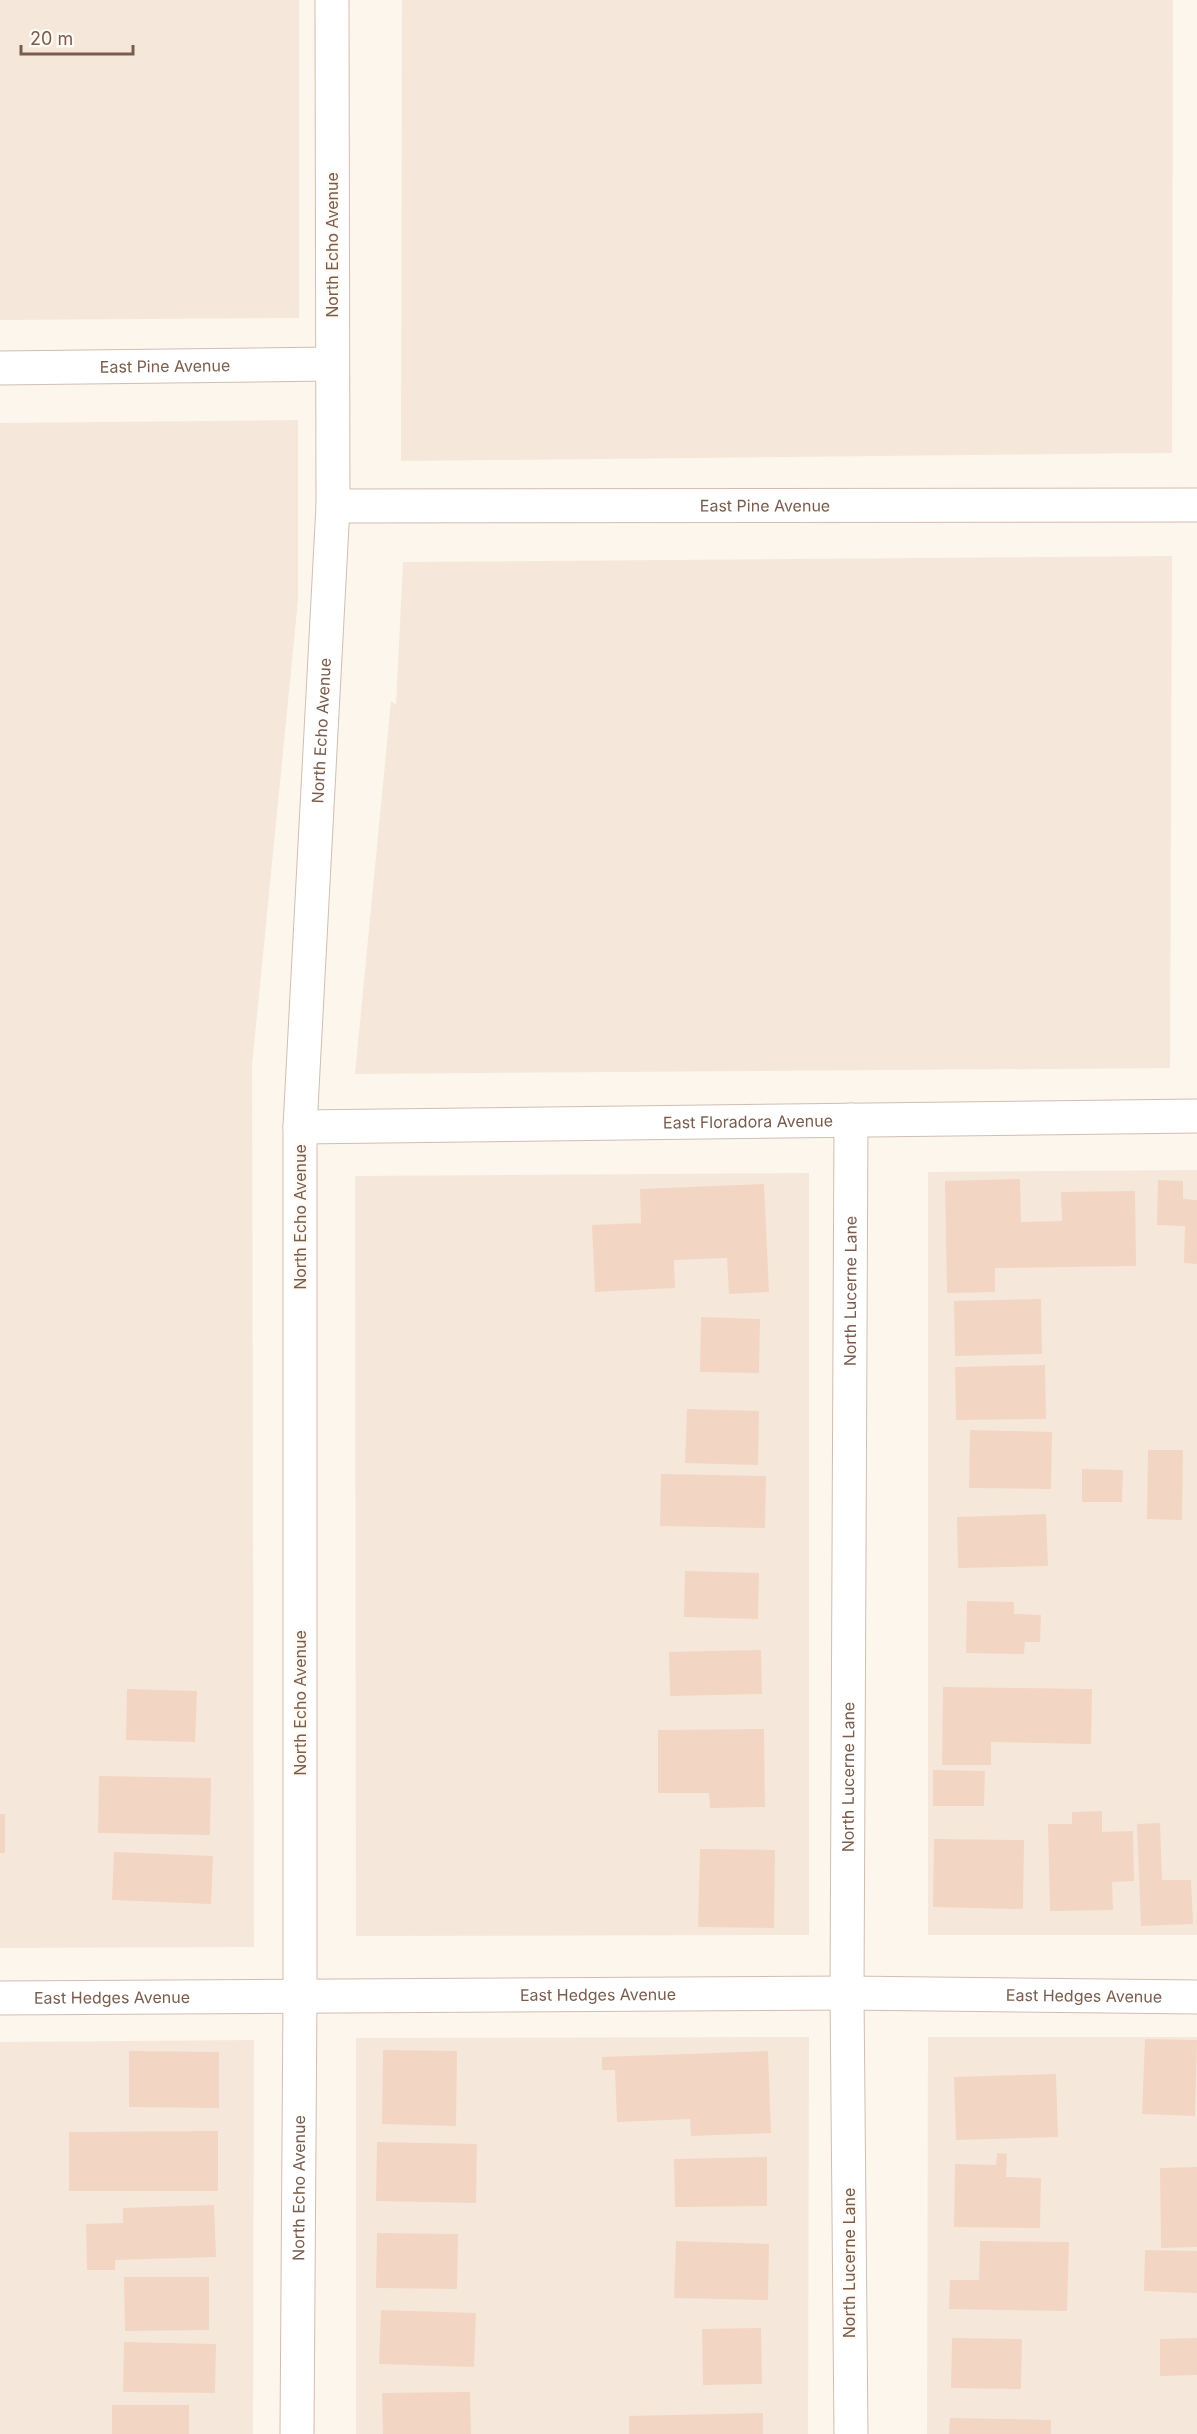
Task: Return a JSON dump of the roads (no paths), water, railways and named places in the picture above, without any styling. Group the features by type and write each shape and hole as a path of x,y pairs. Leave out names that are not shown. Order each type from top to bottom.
{"street":[{"name":"North Echo Avenue","path":"297,2434 300,1995 300,1127 333,506 332,0"},
{"name":"East Pine Avenue","path":"0,368 331,364"},
{"name":"East Pine Avenue","path":"333,506 1197,505"},
{"name":"East Floradora Avenue","path":"300,1127 1197,1116"},
{"name":"North Lucerne Lane","path":"851,1120 847,1993 851,2434"},
{"name":"East Hedges Avenue","path":"0,1998 847,1993 1197,1996"}]}
